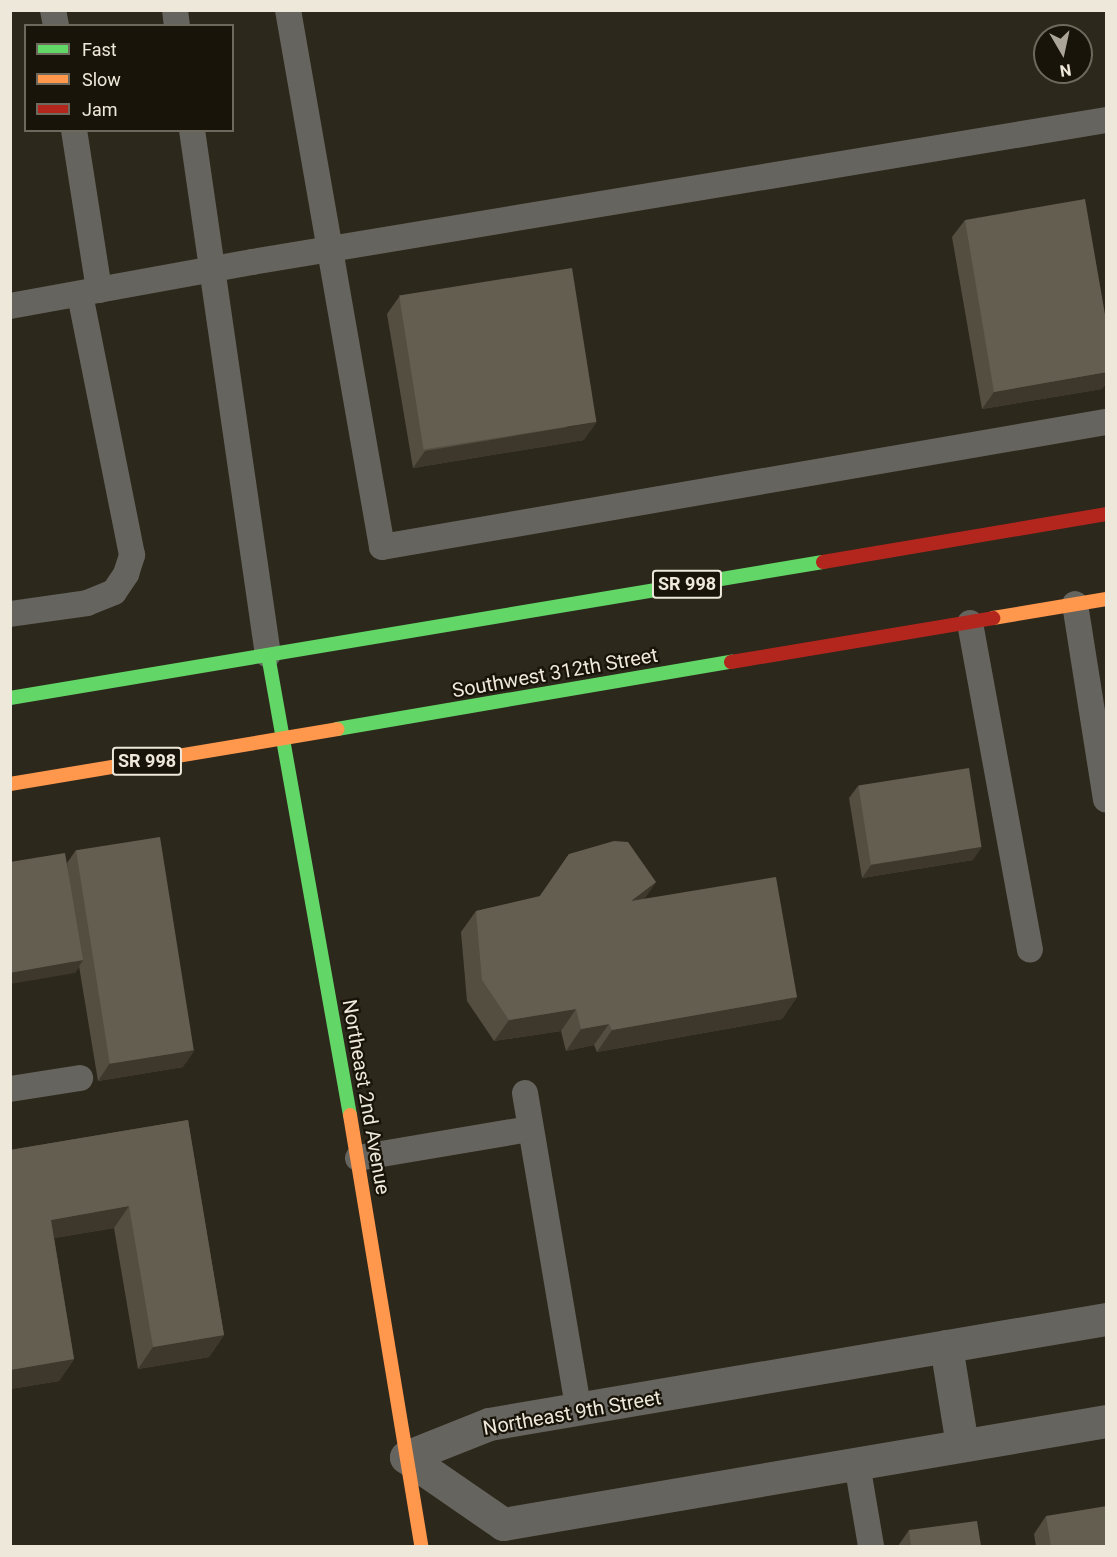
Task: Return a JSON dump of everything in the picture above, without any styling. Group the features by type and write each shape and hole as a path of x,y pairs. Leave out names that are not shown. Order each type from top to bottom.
{"main road":[{"name":"SR 998","path":"10,698 1107,514"},
{"name":"Southwest 312th Street","path":"10,784 1107,599"},
{"name":"Northeast 2nd Avenue","path":"268,655 358,1158 420,1546"}],"street":[{"name":"Northeast 9th Street","path":"406,1457 489,1424 579,1411 1107,1319"},
{"path":"946,1346 962,1445"},
{"path":"406,1457 503,1524 1107,1421"}],"lane":[{"path":"288,10 382,547 1107,422"},
{"path":"10,306 330,249 1107,120"},
{"path":"10,614 87,603 114,592 126,574 132,555 89,292 74,132"},
{"path":"192,132 268,655"},
{"path":"1075,604 1107,800"},
{"path":"970,623 1030,950"},
{"path":"10,1089 80,1078"},
{"path":"525,1093 579,1411"},
{"path":"358,1158 530,1129"},
{"path":"857,1464 871,1546"}],"building":[{"path":"1085,199 1107,326 1107,372 994,392 965,220"},
{"path":"572,268 596,422 424,449 399,295"},
{"path":"969,768 982,847 871,865 858,786"},
{"path":"160,837 194,1050 110,1064 76,850"},
{"path":"614,841 628,842 656,882 631,901 776,877 797,997 612,1030 609,1024 581,1029 576,1009 509,1020 482,980 476,911 540,896 569,854"},
{"path":"65,853 83,960 10,973 10,862"},
{"path":"188,1120 224,1335 153,1347 129,1206 51,1220 74,1359 10,1370 10,1150"},
{"path":"1107,1506 1107,1546 1051,1546 1046,1516"},
{"path":"977,1521 981,1546 911,1546 909,1530"}],"traffic: fast":[{"path":"10,698 823,562"},
{"path":"268,655 350,1115"},
{"path":"337,729 731,662"}],"traffic: slow":[{"path":"993,618 1106,599"},
{"path":"10,784 337,729"},
{"path":"350,1115 421,1546"}],"traffic: jam":[{"path":"823,562 1106,514"},
{"path":"731,662 993,618"}]}
